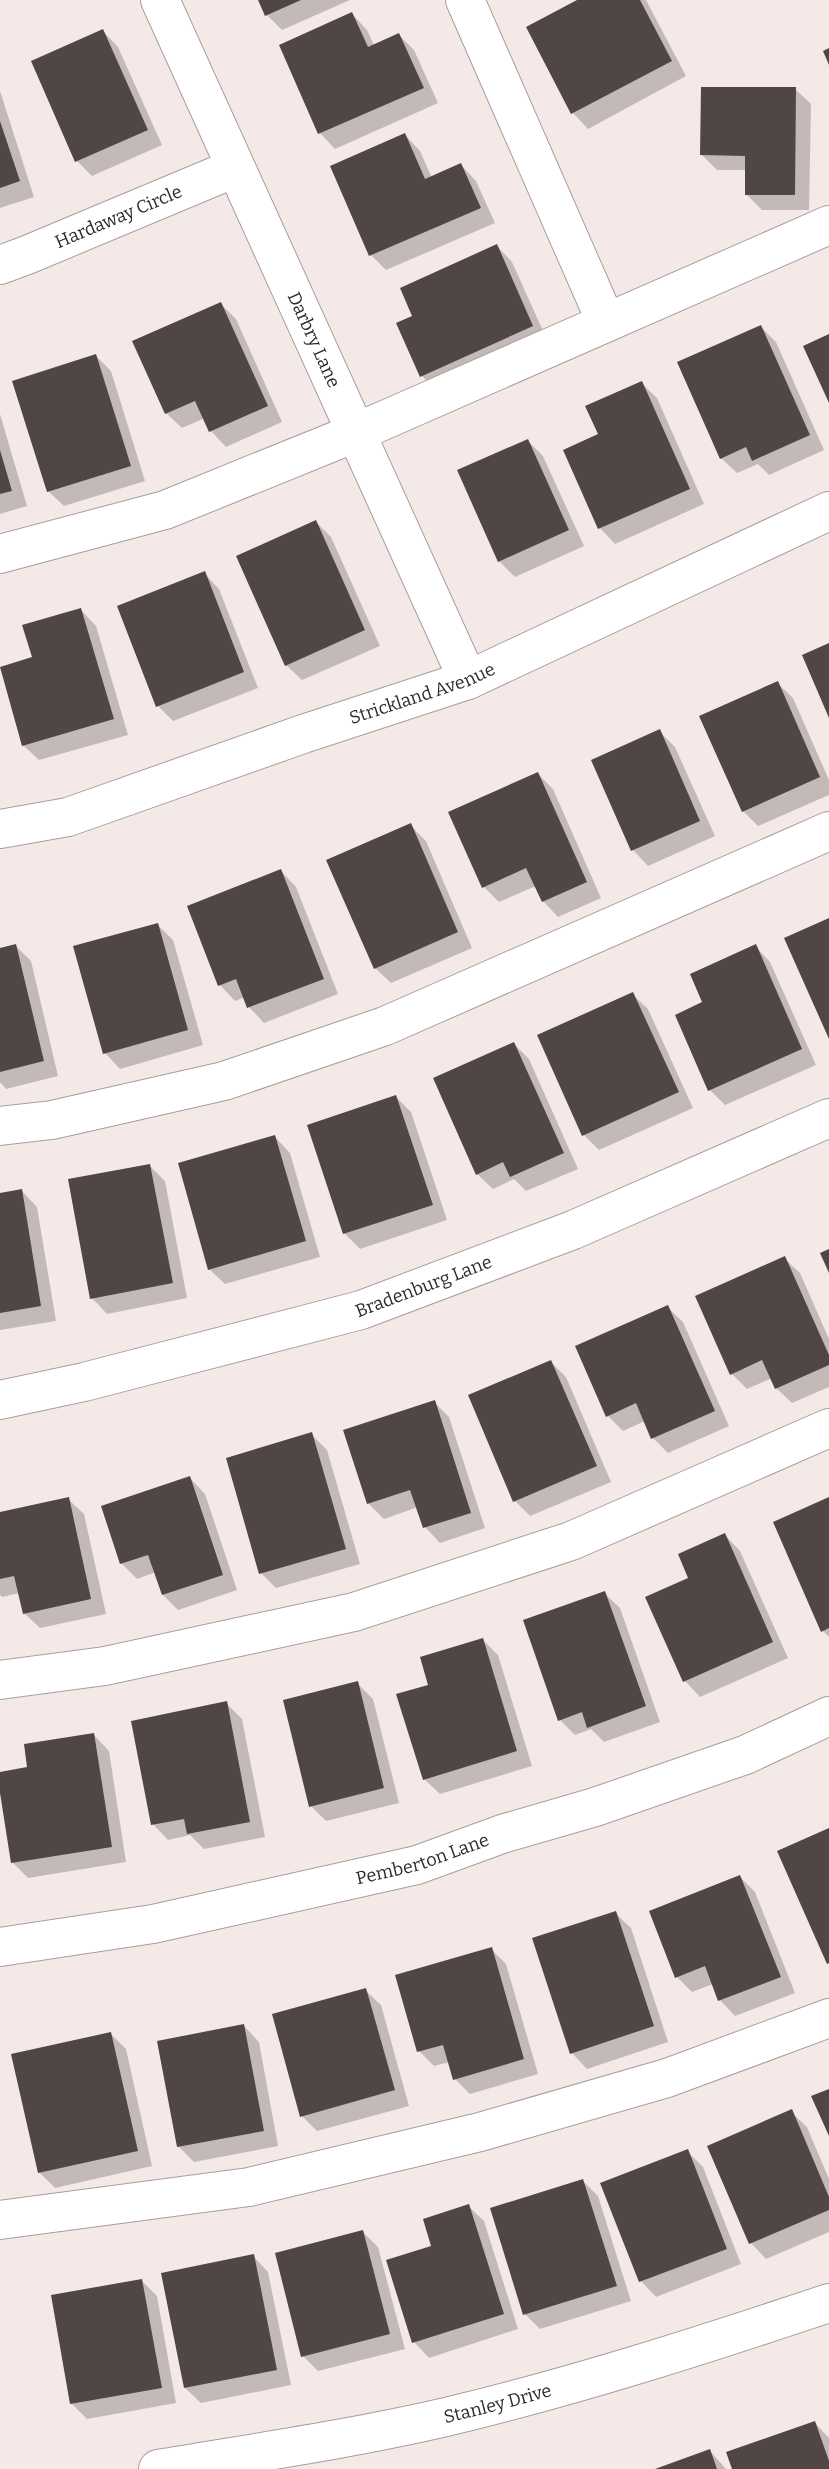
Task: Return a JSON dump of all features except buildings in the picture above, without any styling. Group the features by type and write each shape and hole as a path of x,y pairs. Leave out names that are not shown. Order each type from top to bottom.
{"street":[{"name":"Darbry Lane","path":"160,0 468,680"},
{"path":"464,0 607,322"},
{"name":"Hardaway Circle","path":"0,264 234,168"},
{"path":"0,554 165,510 355,433 829,225"},
{"name":"Strickland Avenue","path":"0,829 68,817 303,734 468,680 829,511"},
{"path":"0,1126 52,1120 224,1081 385,1026 829,831"},
{"name":"Bradenburg Lane","path":"0,1400 84,1382 361,1310 573,1230 829,1118"},
{"path":"0,1680 105,1666 354,1612 571,1541 829,1428"},
{"name":"Pemberton Lane","path":"0,1947 153,1924 417,1865 502,1834 595,1807 745,1755 829,1716"},
{"path":"0,2220 249,2187 480,2132 667,2078 829,2018"},
{"name":"Stanley Drive","path":"158,2469 446,2417 656,2360 829,2303"}]}
